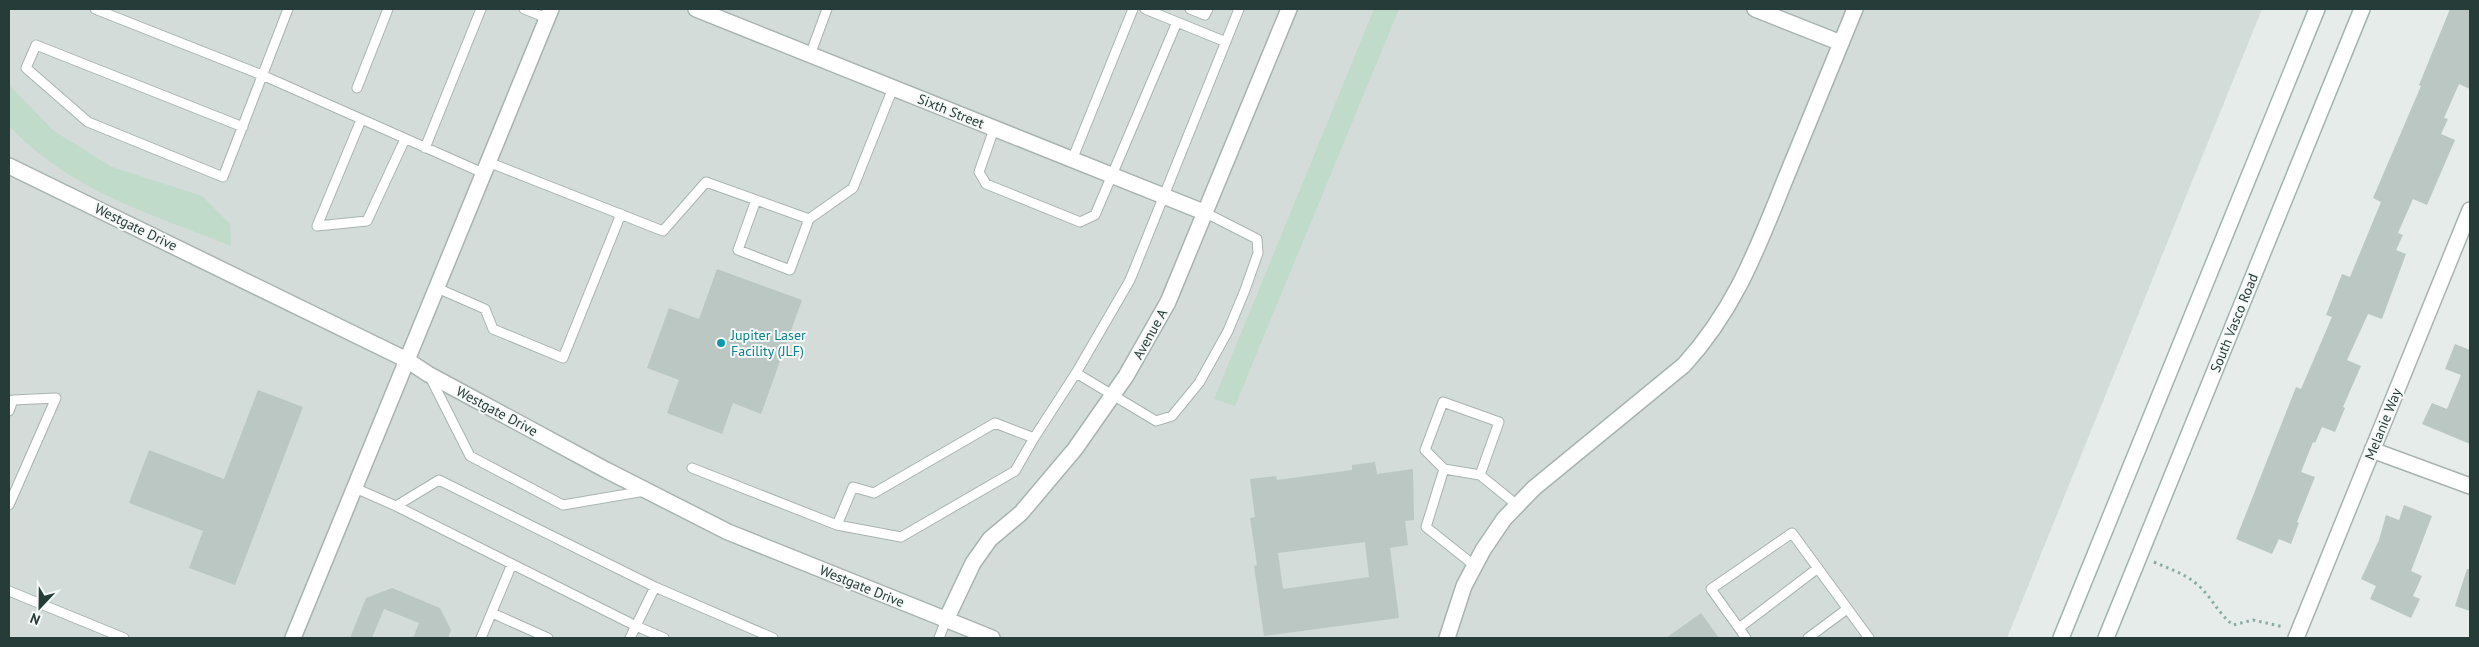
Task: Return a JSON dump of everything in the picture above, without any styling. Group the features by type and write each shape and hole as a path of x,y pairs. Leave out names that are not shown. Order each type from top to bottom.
{"street":[{"name":"Sixth Street","path":"696,9 1206,213"},
{"name":"Avenue A","path":"946,620 973,563 990,539 1021,513 1075,449 1126,376 1168,302 1289,9"},
{"path":"1756,9 1841,43"},
{"path":"1447,638 1464,586 1504,519 1534,488 1684,365 1705,342 1724,316 1753,258 1855,9"},
{"path":"2061,638 2317,9"},
{"name":"South Vasco Road","path":"2106,638 2362,9"},
{"path":"293,638 549,13"},
{"name":"Westgate Drive","path":"9,166 407,360 428,374 728,532 992,638"},
{"name":"Melanie Way","path":"2297,635 2470,210"},
{"path":"2372,450 2470,486"}],"lane":[{"path":"95,9 262,75 425,148 620,214 663,231 706,182 809,219"},
{"path":"243,127 36,45 26,68 88,122 223,177 243,127 288,9"},
{"path":"357,88 388,9"},
{"path":"425,148 481,9"},
{"path":"524,9 549,13"},
{"path":"810,55 827,9"},
{"path":"1072,160 1133,9"},
{"path":"1144,9 1226,42"},
{"path":"1190,9 1205,15 1208,9"},
{"path":"692,468 837,525 901,537 1015,471 1076,373 1130,280 1239,9"},
{"path":"994,128 978,172 986,184 1080,222 1095,215 1176,22"},
{"path":"756,200 738,250 790,270 809,219 853,188 892,88"},
{"path":"361,120 317,226 368,222 405,139"},
{"path":"1076,373 1156,422 1172,416 1199,383 1228,331 1258,253 1257,239 1206,213"},
{"path":"437,288 486,309 493,329 563,358 620,214"},
{"path":"428,374 470,456 563,505 647,491"},
{"path":"9,411 13,400 56,398 9,506"},
{"path":"1480,476 1499,422 1443,402 1425,450 1444,469 1480,476 1517,505"},
{"path":"837,525 853,487 874,493 995,423 1034,438"},
{"path":"1444,469 1426,526 1475,566"},
{"path":"396,506 438,480 655,587 773,638"},
{"path":"355,488 396,506 636,626 664,638"},
{"path":"1746,638 1711,589 1792,533 1869,638"},
{"path":"481,638 512,564"},
{"path":"1739,628 1818,568"},
{"path":"630,638 655,587"},
{"path":"9,591 124,638"},
{"path":"1808,638 1848,609"},
{"path":"492,612 548,638"},
{"path":"939,638 946,620"}],"path":[{"path":"2139,556 2184,575 2199,586 2209,597 2219,614 2233,625 2253,620 2297,635"}],"shaded area":[{"path":"9,9 2262,9 2007,638 9,638"}],"green space":[{"path":"1374,9 1399,9 1235,406 1214,399"},
{"path":"9,85 54,131 112,167 202,196 230,224 231,246 113,198 58,168 33,149 9,126"}],"building":[{"path":"2450,9 2470,9 2470,89 2459,84 2444,118 2448,119 2441,134 2455,140 2427,205 2413,199 2398,233 2403,235 2396,250 2406,254 2382,319 2368,314 2347,360 2361,366 2343,407 2345,408 2335,432 2322,427 2315,443 2313,442 2301,472 2315,477 2297,522 2299,523 2291,544 2279,539 2272,554 2236,539 2296,387 2301,389 2332,317 2326,315 2342,274 2350,277 2381,202 2373,198 2421,86 2419,85"},
{"name":"Jupiter Laser Facility (JLF)","path":"717,269 802,300 761,414 733,403 722,434 667,413 679,380 647,368 669,308 699,319"},
{"path":"2455,344 2470,350 2470,444 2422,424 2432,403 2447,409 2461,375 2445,369"},
{"path":"258,390 303,407 235,585 189,568 203,531 129,503 149,450 224,479"},
{"path":"1375,462 1377,474 1413,469 1414,520 1405,521 1408,545 1390,548 1399,618 1264,636 1254,566 1257,565 1250,518 1255,517 1250,479 1276,476 1277,480 1352,470 1352,465","holes":["1365,542 1369,577 1283,589 1278,553"]},
{"path":"2404,505 2432,516 2411,571 2422,576 2413,596 2420,599 2411,618 2370,599 2376,586 2361,579 2379,540 2386,515 2399,520"},
{"path":"2467,569 2470,569 2470,611 2455,606"},
{"path":"392,588 440,608 451,630 448,638 413,638 419,623 384,609 372,638 350,638 366,598"},
{"path":"1701,613 1719,638 1666,638"}],"place":[{"name":"Jupiter Laser Facility (JLF)","path":"721,343"}]}
